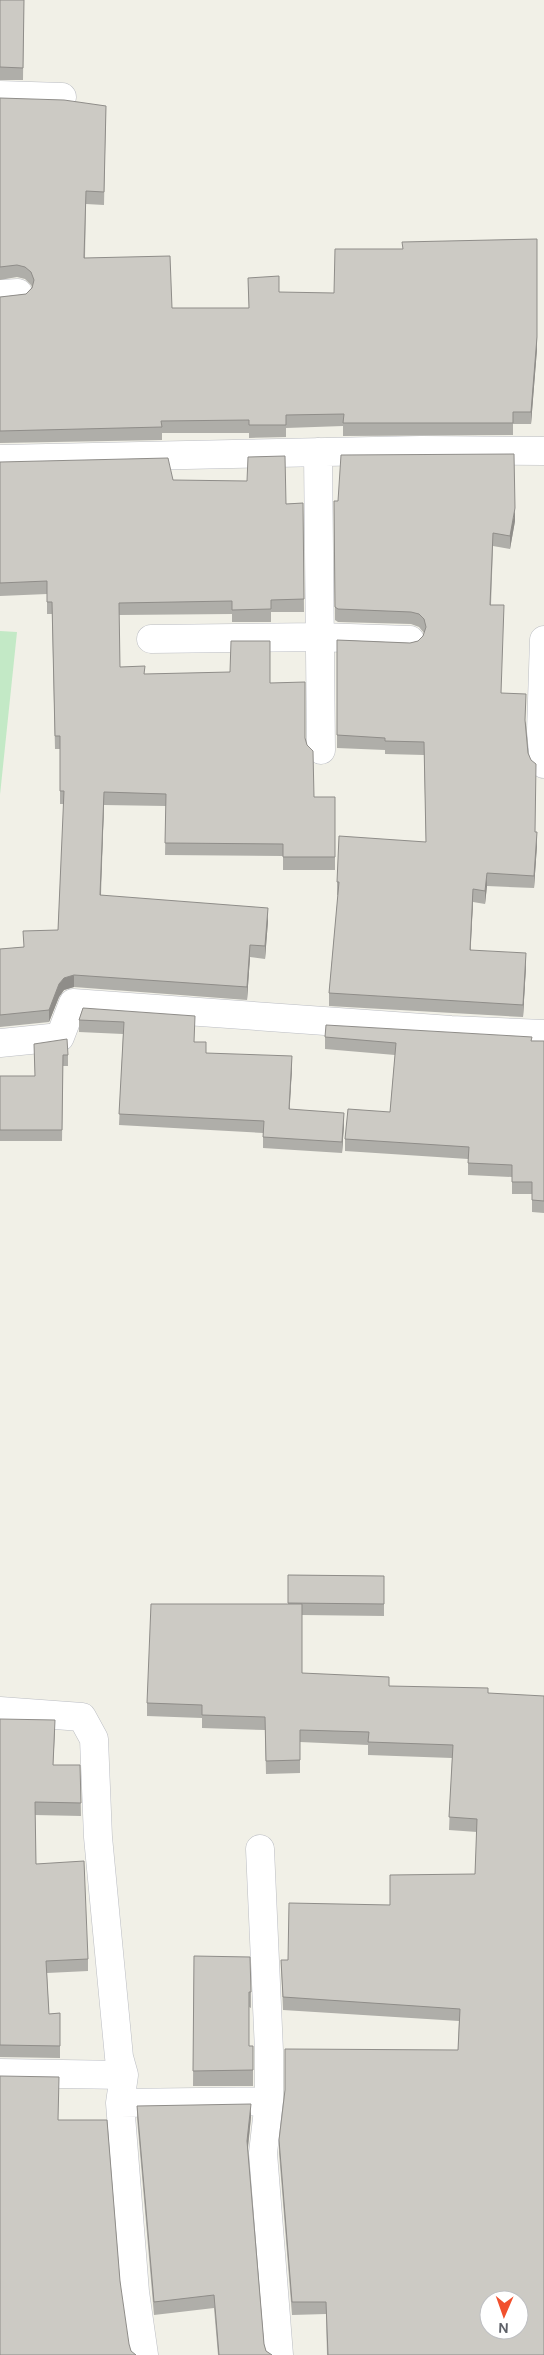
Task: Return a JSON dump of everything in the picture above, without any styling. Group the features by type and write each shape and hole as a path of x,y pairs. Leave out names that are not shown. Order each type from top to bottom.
{"street":[{"path":"0,95 62,97"},
{"path":"0,459 421,450 544,451"},
{"path":"318,452 321,750"},
{"path":"151,639 320,637 410,640"},
{"path":"544,640 540,731 544,764"},
{"path":"0,1043 60,1037 73,1003 451,1030 544,1034"},
{"path":"0,1711 82,1717 94,1739 98,1837 119,2057 124,2075 120,2103 135,2292 144,2355"},
{"path":"260,1849 269,2101 263,2153 279,2355"},
{"path":"0,2073 124,2075"},
{"path":"120,2103 269,2101"}],"green space":[{"path":"0,631 17,632 0,795"}],"building":[{"path":"0,0 24,0 23,68 0,67"},
{"path":"0,98 64,100 106,106 104,192 86,191 84,258 170,256 172,308 249,308 248,278 279,276 279,292 334,293 335,249 403,249 402,242 537,239 537,337 531,412 513,412 513,423 343,423 344,414 286,415 286,425 249,425 249,420 161,421 162,427 0,431 0,297 26,294 32,288 34,280 31,272 25,267 17,265 0,267"},
{"path":"514,454 515,508 510,536 493,533 490,605 504,605 501,693 526,694 525,720 528,753 531,760 536,764 535,832 537,832 534,876 487,873 485,891 473,889 470,950 526,953 523,1005 329,993 339,882 337,882 339,836 426,842 424,742 385,741 385,738 337,735 337,640 410,643 418,641 423,636 426,627 424,619 419,614 411,612 338,609 335,607 334,501 338,501 341,455"},
{"path":"285,456 286,504 303,503 304,599 271,600 271,609 232,610 232,601 119,603 120,667 145,666 144,674 230,672 231,641 270,641 270,683 305,682 305,738 307,745 313,751 314,797 335,797 335,857 283,857 283,844 165,843 166,794 104,792 100,895 268,908 265,946 250,945 247,987 74,975 64,978 59,984 49,1010 0,1015 0,949 24,947 23,931 58,930 64,791 60,791 60,736 55,736 52,602 47,602 47,581 0,583 0,462 168,458 173,480 247,481 248,457"},
{"path":"83,1008 195,1016 194,1042 206,1042 206,1053 292,1056 289,1109 344,1113 342,1142 263,1137 264,1121 119,1114 124,1022 79,1020"},
{"path":"326,1025 532,1037 531,1041 544,1041 544,1201 532,1200 532,1182 512,1182 512,1165 468,1163 469,1147 345,1139 348,1109 390,1112 396,1043 325,1037"},
{"path":"67,1039 68,1055 63,1055 62,1130 0,1130 0,1076 35,1076 34,1044"},
{"path":"288,1575 384,1576 384,1604 288,1603"},
{"path":"151,1604 302,1604 302,1673 389,1677 389,1686 488,1688 488,1693 544,1696 544,2355 328,2355 326,2302 292,2302 279,2140 285,2090 285,2049 458,2050 460,2009 283,1997 281,1960 288,1960 289,1903 390,1905 390,1875 475,1874 477,1819 449,1817 453,1745 368,1742 369,1732 300,1730 300,1760 266,1761 265,1717 202,1715 202,1705 147,1703"},
{"path":"0,1719 55,1720 53,1765 80,1765 81,1803 35,1802 36,1864 84,1861 88,1959 46,1961 49,2014 60,2013 60,2046 0,2045"},
{"path":"194,1956 250,1957 249,2046 253,2046 253,2070 193,2071"},
{"path":"0,2076 59,2077 58,2120 107,2120 120,2281 129,2344 131,2351 136,2355 0,2355"},
{"path":"251,2104 247,2141 264,2344 266,2351 272,2355 219,2355 214,2295 154,2302 137,2106"}]}
